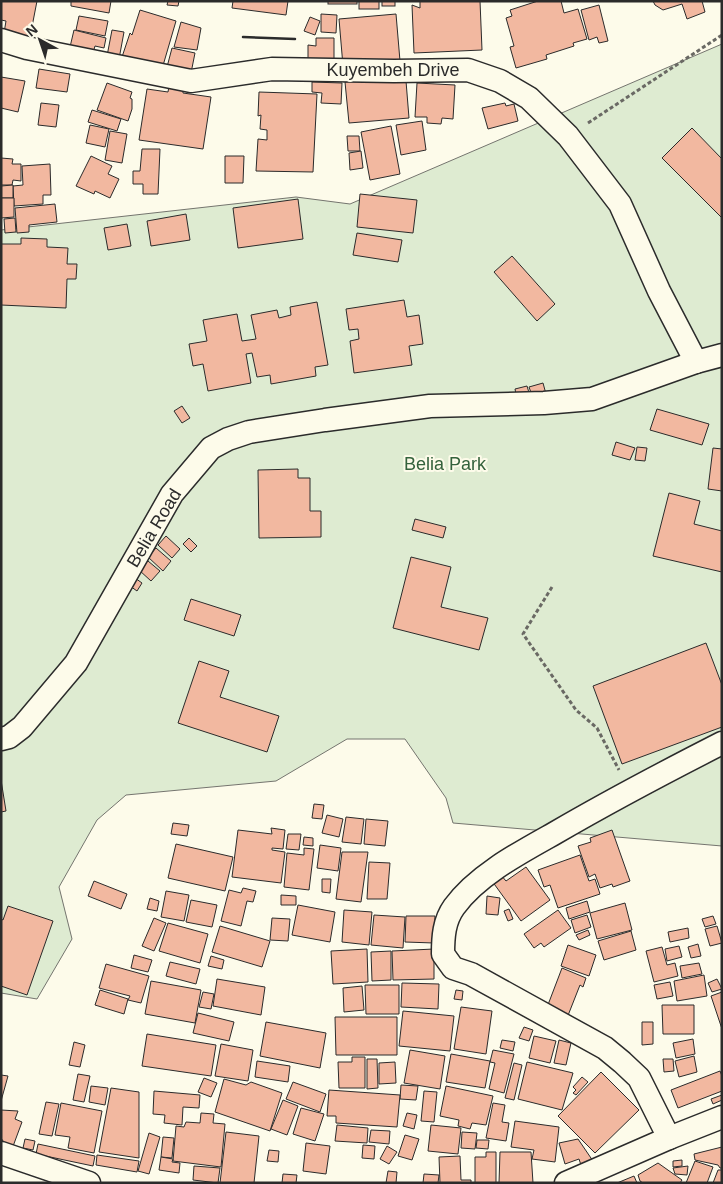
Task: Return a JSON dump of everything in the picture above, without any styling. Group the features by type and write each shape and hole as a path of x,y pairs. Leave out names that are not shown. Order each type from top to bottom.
{"street":[{"name":"Kuyembeh Drive","path":"1,40 26,48 192,81 272,68 394,71 468,70 500,81 529,98 568,136 620,204 659,290 696,362"},
{"name":"Belia Road","path":"1,739 9,737 22,727 76,663 172,494 211,448 228,439 249,432 430,406 544,403 592,399 696,362 722,355"},
{"path":"669,1138 639,1078 605,1048 471,974 454,968 443,954 445,923 454,907 474,885 523,851 629,790 722,743"},
{"path":"566,1183 722,1117"},
{"path":"1,1153 89,1183"}],"path":[{"path":"568,136 722,35"},
{"path":"552,587 523,634 576,710 597,728 629,790"}],"green space":[{"name":"Belia Park","path":"722,44 722,846 453,823 446,798 405,739 347,739 276,781 126,795 97,820 59,887 72,939 37,999 1,993 1,230 296,197 350,204"}],"building":[{"path":"1,1 37,1 30,37 4,33 6,21 1,20"},
{"path":"71,1 111,1 109,13 71,6"},
{"path":"168,1 179,1 178,6 167,5"},
{"path":"233,1 288,1 286,15 232,8"},
{"path":"328,1 357,1 357,4 328,4"},
{"path":"359,1 379,1 379,9 359,9"},
{"path":"382,1 395,1 395,6 382,6"},
{"path":"420,1 480,1 482,50 414,53 412,5 420,8"},
{"path":"538,1 561,1 564,13 578,9 587,39 573,43 574,46 546,55 547,59 516,68 510,47 514,46 506,18 512,16 510,10"},
{"path":"653,1 702,1 705,12 687,19 682,4 663,10 655,5"},
{"path":"599,5 608,41 599,43 597,37 589,40 581,10"},
{"path":"140,10 176,21 162,69 122,57"},
{"path":"321,14 337,15 336,33 321,32"},
{"path":"396,14 400,61 343,66 339,19"},
{"path":"79,16 108,21 105,36 76,30"},
{"path":"310,17 320,21 315,35 304,31"},
{"path":"181,22 201,28 197,50 174,47"},
{"path":"74,30 106,38 104,48 95,46 93,53 70,47"},
{"path":"112,30 124,32 119,59 107,56"},
{"path":"316,38 334,38 334,61 308,60 308,45 316,46"},
{"path":"172,48 195,53 191,73 167,67"},
{"path":"39,69 70,74 67,92 36,88"},
{"path":"1,77 25,81 18,112 1,108"},
{"path":"394,77 394,82 406,81 409,118 349,123 345,82"},
{"path":"312,82 342,83 341,104 321,103 322,93 312,92"},
{"path":"107,83 132,92 130,98 132,99 132,109 128,121 97,110"},
{"path":"417,83 455,85 453,119 442,118 441,124 427,123 427,117 415,117"},
{"path":"169,86 183,88 183,93 211,97 203,149 139,140 147,89 168,92"},
{"path":"259,92 317,94 313,172 256,171 258,139 267,140 267,130 260,129 261,115 258,116"},
{"path":"41,103 59,105 56,127 38,125"},
{"path":"505,103 506,106 514,104 518,121 488,129 482,108"},
{"path":"92,110 121,119 117,131 88,122"},
{"path":"422,121 426,150 401,155 396,125"},
{"path":"90,125 109,129 105,147 86,143"},
{"path":"391,126 400,174 370,180 361,132"},
{"path":"692,128 722,159 722,218 662,158"},
{"path":"110,131 127,134 122,163 105,160"},
{"path":"347,136 359,136 360,151 348,151"},
{"path":"142,149 160,149 158,194 143,194 143,184 133,184 133,171 140,171"},
{"path":"361,151 363,168 350,170 349,153"},
{"path":"91,156 112,166 108,174 119,179 110,198 95,191 94,194 76,186"},
{"path":"225,156 244,156 243,183 225,183"},
{"path":"1,158 13,159 12,164 21,164 21,181 13,180 12,185 1,185"},
{"path":"50,164 51,195 43,195 43,204 14,206 13,186 23,185 22,166"},
{"path":"13,185 13,198 1,198 1,186"},
{"path":"360,194 417,200 413,233 357,227"},
{"path":"1,198 14,198 14,217 1,218"},
{"path":"298,199 303,239 238,248 233,208"},
{"path":"55,204 57,222 29,225 29,232 17,233 15,208"},
{"path":"186,214 190,240 151,246 147,221"},
{"path":"15,218 16,232 5,233 4,219"},
{"path":"127,224 131,246 108,250 104,228"},
{"path":"357,233 402,240 398,262 353,255"},
{"path":"21,238 47,239 47,247 68,248 67,264 77,264 76,279 67,279 66,308 1,305 1,244 21,244"},
{"path":"512,256 555,304 537,321 494,272"},
{"path":"404,300 407,317 419,315 423,344 409,346 412,365 354,373 350,341 359,339 358,329 349,330 346,309"},
{"path":"317,302 328,365 315,367 316,376 271,384 270,375 257,377 252,353 246,354 251,383 208,391 203,364 193,366 189,344 207,341 203,320 237,314 242,341 256,339 251,315 277,310 279,318 291,315 290,307"},
{"path":"543,383 546,394 533,398 529,387"},
{"path":"527,386 530,396 517,399 515,389"},
{"path":"182,406 190,418 182,423 174,411"},
{"path":"657,409 709,424 702,445 650,430"},
{"path":"616,442 635,448 630,460 612,455"},
{"path":"637,447 647,448 645,461 635,460"},
{"path":"713,448 722,449 722,491 708,489"},
{"path":"298,469 298,478 310,478 310,511 321,511 321,537 259,538 258,470"},
{"path":"669,493 700,501 694,524 722,531 722,572 653,556"},
{"path":"415,519 446,527 443,538 412,530"},
{"path":"166,536 180,549 172,558 158,545"},
{"path":"189,538 197,546 191,552 183,544"},
{"path":"156,548 171,561 163,571 148,557"},
{"path":"411,557 451,567 441,607 488,618 479,650 393,628"},
{"path":"148,561 160,571 151,581 139,570"},
{"path":"135,578 142,583 137,591 130,586"},
{"path":"191,599 241,615 234,636 184,620"},
{"path":"706,643 722,685 722,727 622,764 593,686"},
{"path":"199,661 229,671 220,697 279,716 267,752 178,723"},
{"path":"1,780 6,811 1,812"},
{"path":"314,804 324,805 322,819 312,818"},
{"path":"327,815 343,819 339,837 322,833"},
{"path":"346,817 364,819 361,844 342,842"},
{"path":"366,819 388,821 385,846 364,844"},
{"path":"173,823 189,825 187,836 171,834"},
{"path":"271,828 285,830 283,849 272,848 272,850 285,852 281,883 232,877 238,830 272,834"},
{"path":"612,830 630,881 613,887 612,884 600,888 595,874 589,877 578,846 591,842 590,838"},
{"path":"288,834 301,834 299,850 286,849"},
{"path":"304,837 313,838 313,846 303,845"},
{"path":"176,844 233,857 225,891 168,878"},
{"path":"320,845 341,848 338,871 317,868"},
{"path":"304,848 314,849 309,890 284,887 287,853 304,855"},
{"path":"342,852 368,852 361,902 336,899"},
{"path":"580,855 589,881 595,879 600,894 558,908 550,885 544,887 538,870"},
{"path":"369,862 390,863 387,899 367,899"},
{"path":"526,867 550,900 521,921 492,881 501,875 506,881"},
{"path":"322,879 331,879 330,893 322,892"},
{"path":"94,881 127,894 121,909 88,896"},
{"path":"243,888 256,891 253,902 247,901 241,926 221,921 229,890 241,893"},
{"path":"166,891 189,895 184,921 161,917"},
{"path":"281,895 296,896 296,905 281,905"},
{"path":"487,896 500,898 498,915 486,914"},
{"path":"150,898 159,901 157,911 147,909"},
{"path":"191,900 217,905 212,927 186,922"},
{"path":"587,901 590,912 569,919 566,908"},
{"path":"625,903 632,930 597,939 590,913"},
{"path":"298,905 335,912 330,942 292,935"},
{"path":"8,906 53,921 27,995 1,986 1,919 3,920"},
{"path":"509,909 513,919 508,921 504,911"},
{"path":"344,910 372,912 369,945 342,942"},
{"path":"558,910 571,928 544,947 541,943 534,948 524,934"},
{"path":"374,915 405,917 403,948 371,945"},
{"path":"587,915 591,927 575,933 571,920"},
{"path":"406,916 435,916 434,943 405,942"},
{"path":"713,916 716,924 705,927 702,919"},
{"path":"154,918 166,923 154,951 142,946"},
{"path":"272,918 290,919 288,941 270,940"},
{"path":"168,923 208,934 200,963 159,951"},
{"path":"220,926 270,941 262,967 212,952"},
{"path":"717,926 722,943 710,946 705,929"},
{"path":"688,928 689,938 670,942 668,932"},
{"path":"588,930 590,935 579,940 576,935"},
{"path":"631,931 636,950 604,960 598,941"},
{"path":"698,944 701,956 691,958 688,947"},
{"path":"568,945 596,955 589,976 561,966"},
{"path":"679,946 682,957 667,961 665,949"},
{"path":"662,947 667,965 675,963 678,976 654,982 646,951"},
{"path":"367,949 368,982 333,984 331,951"},
{"path":"434,949 434,979 393,980 392,951"},
{"path":"391,951 391,980 372,981 371,952"},
{"path":"134,955 152,960 148,972 131,968"},
{"path":"211,956 224,960 222,969 208,966"},
{"path":"170,962 200,969 196,984 166,976"},
{"path":"699,963 702,974 682,978 680,966"},
{"path":"106,964 149,976 141,1003 128,1000 130,996 99,988"},
{"path":"562,968 586,978 583,987 580,985 567,1018 546,1010"},
{"path":"704,975 707,996 677,1001 674,981"},
{"path":"217,979 265,987 261,1015 213,1006"},
{"path":"717,979 722,989 712,992 708,983"},
{"path":"151,981 201,990 195,1023 145,1014"},
{"path":"670,982 673,996 657,999 654,985"},
{"path":"402,983 439,984 438,1009 401,1007"},
{"path":"365,985 399,985 399,1014 366,1014"},
{"path":"362,986 364,1010 344,1012 343,988"},
{"path":"100,990 128,999 124,1014 95,1005"},
{"path":"456,990 463,991 462,1000 454,999"},
{"path":"203,992 214,994 211,1009 199,1007"},
{"path":"722,992 722,1029 711,996"},
{"path":"662,1005 694,1005 694,1034 663,1034"},
{"path":"461,1007 492,1011 486,1054 454,1049"},
{"path":"403,1011 454,1016 450,1051 399,1046"},
{"path":"198,1013 234,1022 229,1041 193,1033"},
{"path":"335,1017 397,1017 397,1055 336,1055"},
{"path":"266,1022 326,1033 320,1068 260,1056"},
{"path":"642,1022 653,1022 653,1044 642,1045"},
{"path":"524,1027 533,1030 529,1041 519,1038"},
{"path":"147,1034 216,1045 211,1076 142,1066"},
{"path":"534,1036 556,1041 550,1063 529,1058"},
{"path":"693,1039 695,1054 676,1058 673,1043"},
{"path":"502,1040 515,1042 513,1051 500,1048"},
{"path":"559,1040 571,1043 566,1065 554,1063"},
{"path":"74,1042 85,1045 80,1067 69,1065"},
{"path":"221,1044 253,1050 248,1081 215,1076"},
{"path":"410,1050 445,1056 440,1089 404,1083"},
{"path":"493,1050 514,1054 504,1093 489,1089 495,1063 490,1062"},
{"path":"451,1054 490,1061 485,1088 446,1082"},
{"path":"694,1056 697,1072 679,1077 675,1061"},
{"path":"352,1057 365,1057 365,1088 339,1088 338,1062 352,1062"},
{"path":"367,1059 377,1059 378,1088 367,1089"},
{"path":"663,1059 673,1059 674,1071 664,1072"},
{"path":"257,1061 290,1066 288,1082 255,1077"},
{"path":"395,1062 396,1083 379,1084 379,1063"},
{"path":"527,1062 573,1073 562,1110 518,1099"},
{"path":"514,1063 522,1065 514,1100 505,1098"},
{"path":"720,1071 722,1091 678,1108 671,1090"},
{"path":"601,1072 639,1110 595,1153 558,1116"},
{"path":"78,1074 90,1076 84,1102 73,1100"},
{"path":"1,1075 8,1076 1,1101"},
{"path":"582,1077 588,1082 576,1095 573,1093 576,1090 573,1087"},
{"path":"204,1078 217,1083 211,1097 198,1092"},
{"path":"224,1079 246,1085 251,1082 282,1093 270,1131 215,1112"},
{"path":"293,1082 326,1094 320,1112 286,1099"},
{"path":"401,1085 418,1086 416,1100 400,1099"},
{"path":"91,1086 108,1088 105,1105 89,1102"},
{"path":"446,1086 493,1096 486,1125 472,1123 470,1129 458,1126 459,1120 440,1116"},
{"path":"111,1088 139,1092 139,1158 99,1152"},
{"path":"329,1090 400,1095 397,1127 336,1123 336,1116 327,1116"},
{"path":"154,1091 200,1095 199,1108 183,1107 182,1125 164,1123 165,1115 153,1114"},
{"path":"424,1091 437,1092 434,1122 421,1121"},
{"path":"722,1095 722,1100 713,1104 711,1099"},
{"path":"283,1100 298,1106 287,1135 271,1129"},
{"path":"46,1102 59,1104 52,1136 39,1134"},
{"path":"61,1103 102,1111 94,1153 68,1148 70,1137 55,1135"},
{"path":"493,1103 505,1105 502,1122 509,1123 506,1141 486,1138"},
{"path":"301,1108 324,1114 315,1141 293,1134"},
{"path":"1,1110 18,1111 15,1119 22,1122 12,1149 1,1144 3,1140 1,1140"},
{"path":"201,1113 214,1114 213,1123 225,1124 221,1167 173,1161 176,1126 184,1127 186,1122 200,1123"},
{"path":"407,1113 417,1115 414,1129 403,1126"},
{"path":"515,1121 559,1127 555,1162 532,1159 534,1150 511,1147"},
{"path":"337,1125 368,1128 367,1143 335,1141"},
{"path":"431,1125 461,1128 458,1154 428,1151"},
{"path":"371,1130 390,1131 389,1144 369,1142"},
{"path":"226,1132 259,1136 254,1183 220,1183"},
{"path":"462,1132 477,1133 475,1149 461,1148"},
{"path":"149,1133 160,1137 149,1174 138,1171"},
{"path":"405,1135 419,1139 412,1160 398,1156"},
{"path":"163,1137 174,1138 172,1158 161,1157"},
{"path":"25,1139 35,1141 33,1150 23,1148"},
{"path":"578,1139 593,1161 581,1165 579,1159 565,1164 559,1143"},
{"path":"477,1140 489,1140 488,1149 476,1148"},
{"path":"306,1143 330,1146 326,1174 303,1171"},
{"path":"38,1144 95,1156 93,1166 36,1154"},
{"path":"363,1145 375,1146 374,1159 362,1158"},
{"path":"387,1146 397,1152 389,1164 380,1159"},
{"path":"722,1147 722,1168 718,1165 695,1160 694,1154"},
{"path":"269,1150 279,1151 278,1162 267,1161"},
{"path":"486,1152 496,1152 496,1183 475,1183 475,1157 486,1157"},
{"path":"500,1152 531,1152 533,1183 499,1183"},
{"path":"97,1155 139,1161 137,1172 96,1165"},
{"path":"460,1156 461,1180 471,1180 471,1183 440,1183 439,1157"},
{"path":"161,1157 173,1159 172,1162 180,1163 179,1173 159,1170"},
{"path":"682,1160 682,1166 673,1167 673,1161"},
{"path":"695,1161 713,1167 707,1183 686,1183"},
{"path":"658,1163 682,1180 680,1183 643,1183 640,1181 638,1175"},
{"path":"194,1166 220,1168 218,1183 193,1180"},
{"path":"688,1166 687,1175 675,1174 673,1168"},
{"path":"718,1170 722,1170 722,1183 713,1183"},
{"path":"388,1171 397,1172 396,1183 386,1183"},
{"path":"283,1174 297,1175 296,1183 282,1183"},
{"path":"424,1174 439,1175 438,1183 423,1183"},
{"path":"634,1176 637,1183 617,1183"}],"wall":[{"path":"243,37 295,39"}]}
